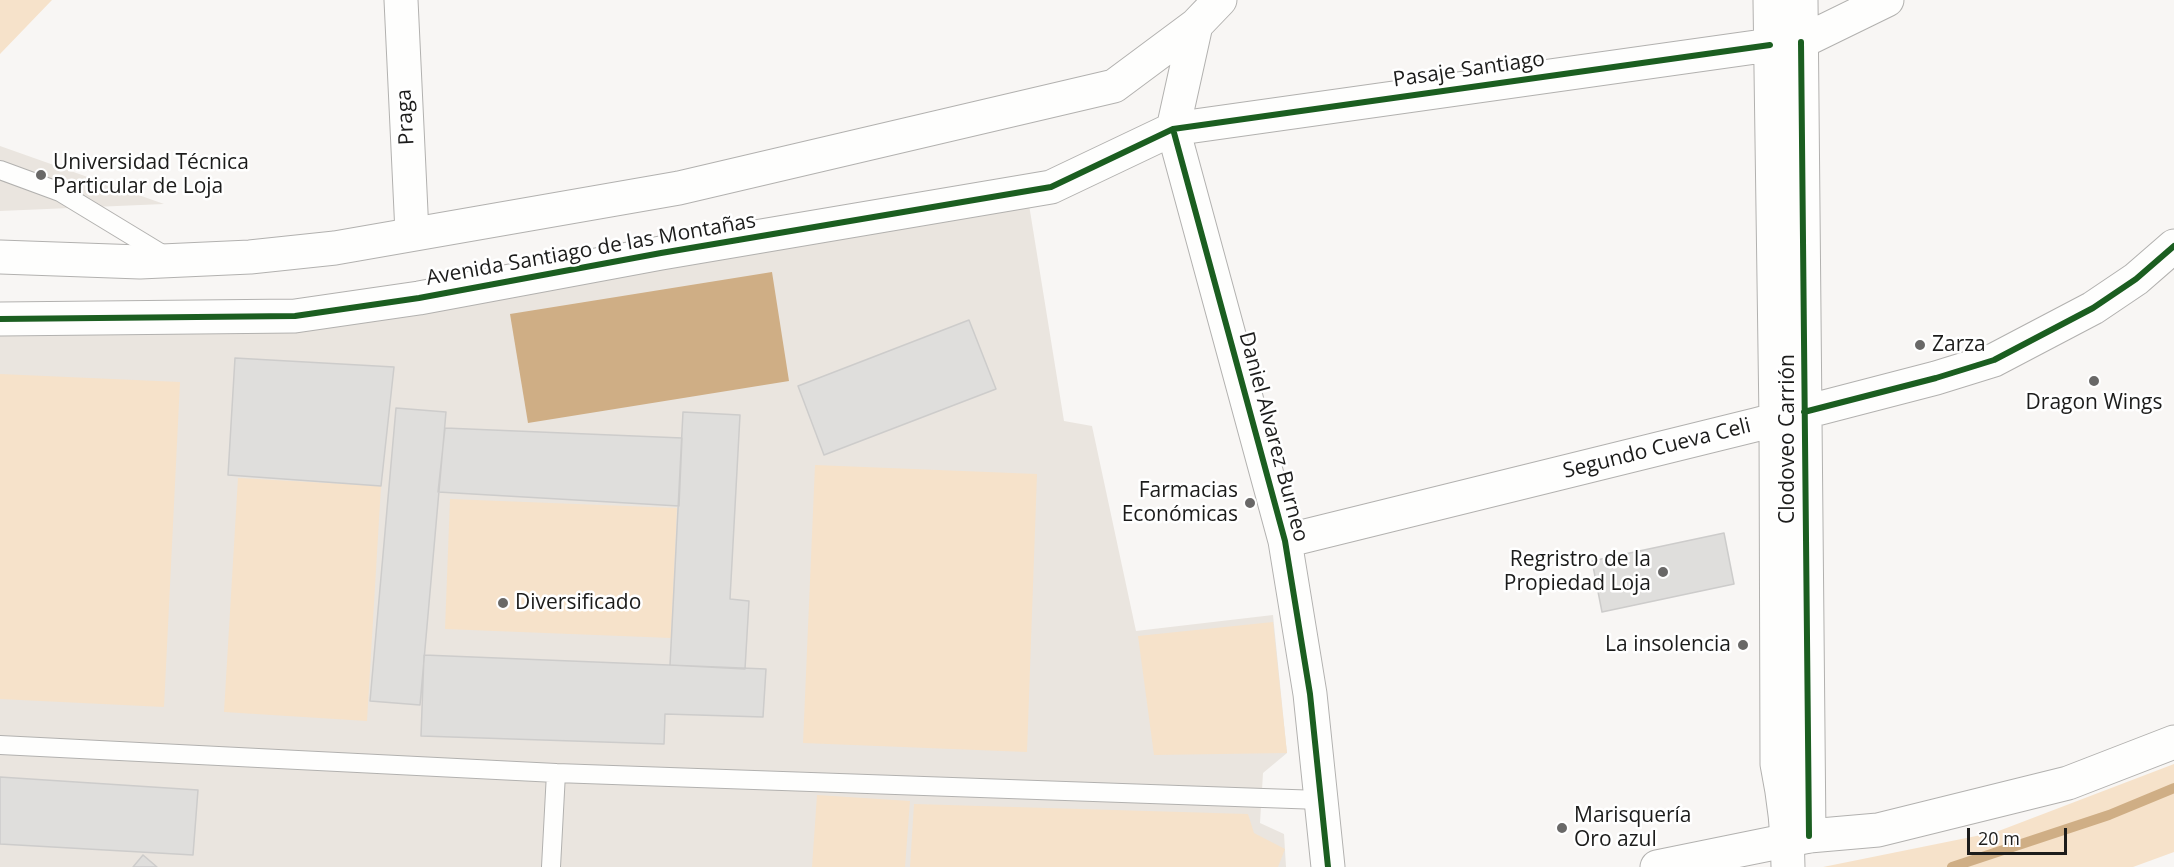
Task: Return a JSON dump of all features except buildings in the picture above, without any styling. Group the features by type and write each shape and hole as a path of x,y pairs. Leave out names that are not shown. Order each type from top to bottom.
{"street":[{"name":"Praga","path":"401,0 412,233"},
{"path":"0,257 173,261 250,257 314,250 679,188 1114,86 1196,25 1220,0"},
{"name":"Clodoveo Carrión","path":"1770,0 1786,43 1795,848"},
{"name":"Clodoveo Carrión","path":"1786,43 1801,0"},
{"name":"Pasaje Santiago","path":"1173,129 1786,43 1887,0"},
{"path":"1173,129 1196,25"},
{"name":"Avenida Santiago de las Montañas","path":"0,319 295,316 418,298 661,253 1051,187 1173,129"},
{"name":"Daniel Alvarez Burneo","path":"1173,129 1285,541 1310,694 1328,867"},
{"name":"Segundo Cueva Celi","path":"1285,541 1790,416 1936,378 1994,360 2093,308 2136,279 2174,246"},
{"path":"1657,867 1795,848 1878,830 2068,783 2174,742"}],"lane":[{"path":"0,170 60,192 173,261"},
{"path":"0,745 556,772 1320,800"},
{"path":"551,867 556,772"}],"shaded area":[{"path":"0,0 52,0 0,54"},
{"name":"Universidad Técnica Particular de Loja","path":"0,146 164,204 0,211"},
{"path":"1025,180 1064,421 1092,426 1136,631 1273,615 1287,753 1263,773 1260,823 1284,834 1286,867 0,867 0,311 244,310"},
{"path":"772,272 789,381 528,423 510,314"},
{"path":"0,374 180,382 164,707 0,699"},
{"path":"815,465 1037,474 1027,752 803,743"},
{"path":"238,478 381,486 367,721 224,712"},
{"path":"450,499 677,508 671,638 445,629"},
{"path":"1273,622 1287,753 1154,755 1138,636"},
{"path":"2174,764 2174,852 2133,867 1823,867 1996,832"},
{"path":"817,795 910,801 905,867 812,867"},
{"path":"914,804 1248,814 1254,833 1285,849 1278,867 910,867"}],"waterway":[{"path":"1952,867 2109,815 2174,788"}],"cycle path":[{"path":"1801,42 1809,836"},
{"path":"0,319 295,316 419,298 661,253 1051,187 1173,129 1770,45"},
{"path":"1173,129 1285,541 1310,694 1328,867"},
{"path":"1804,412 1936,378 1994,360 2093,308 2136,279 2174,246"}],"place":[{"name":"Universidad Técnica Particular de Loja","path":"41,175"},
{"name":"Zarza","path":"1920,345"},
{"name":"Dragon Wings","path":"2094,381"},
{"name":"Farmacias Económicas","path":"1250,503"},
{"name":"Regristro de la Propiedad Loja","path":"1663,572"},
{"name":"Diversificado","path":"503,603"},
{"name":"La insolencia","path":"1743,645"},
{"name":"Marisquería Oro azul","path":"1562,828"}]}
